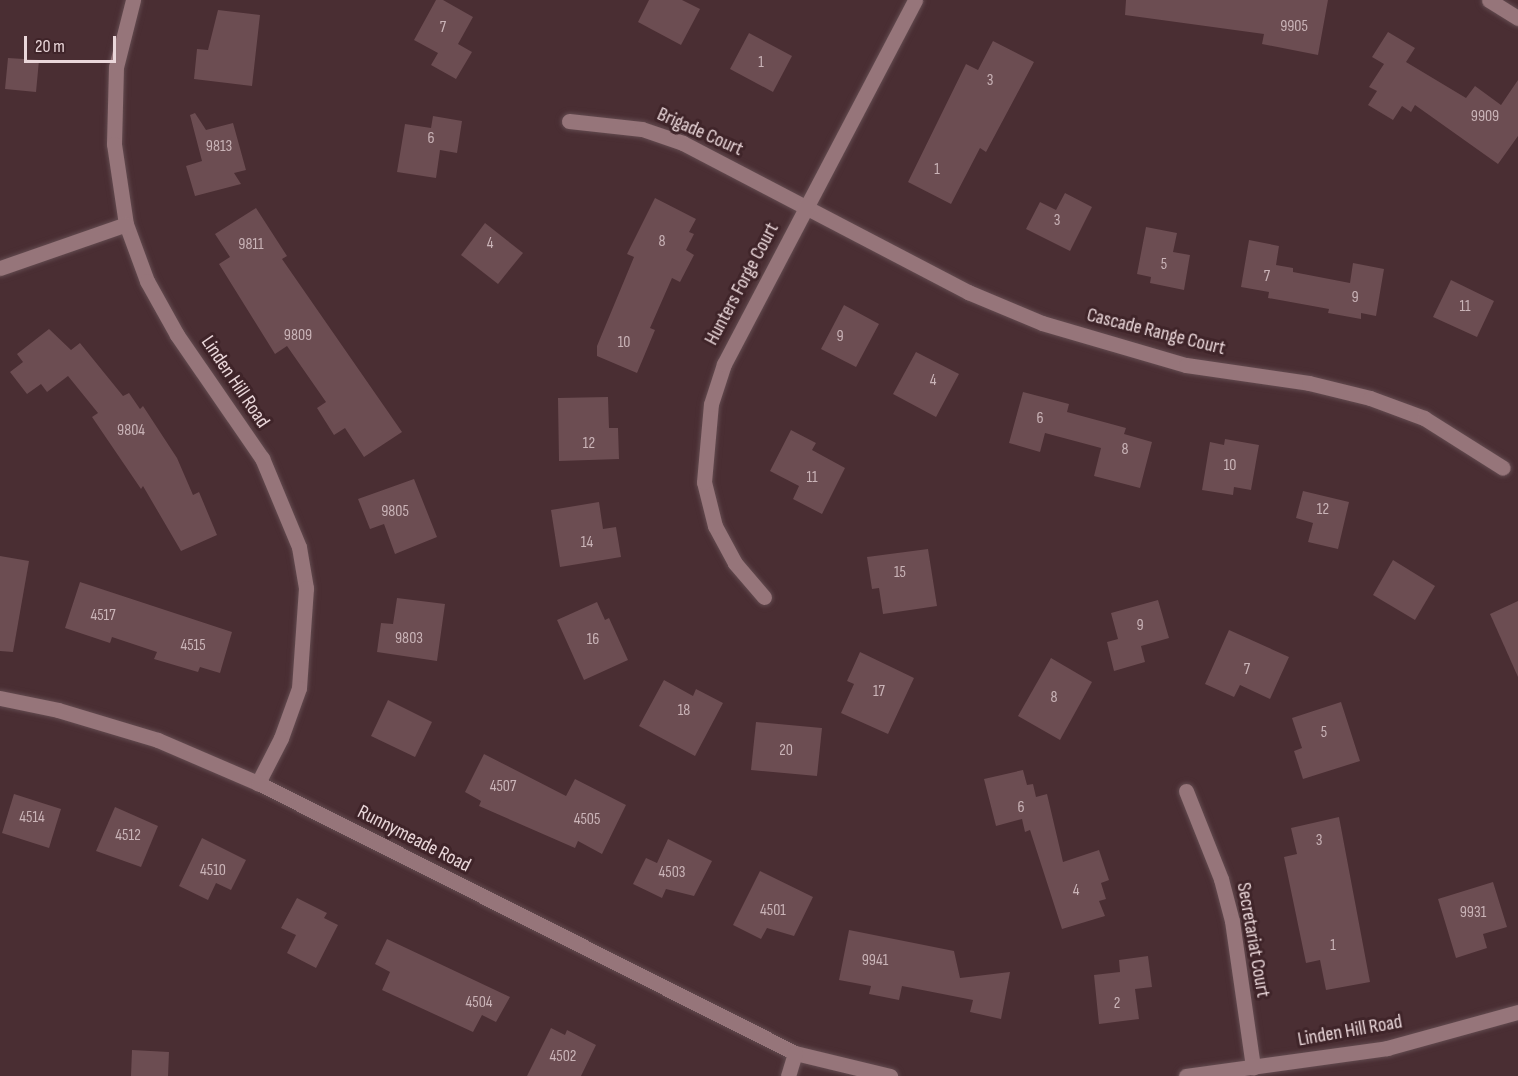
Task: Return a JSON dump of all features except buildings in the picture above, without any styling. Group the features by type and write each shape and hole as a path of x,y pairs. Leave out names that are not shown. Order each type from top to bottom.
{"street":[{"name":"Linden Hill Road","path":"133,0 116,68 114,144 126,224 147,281 177,334 262,458 299,547 306,588 299,688 281,738 258,783"},
{"name":"Hunters Forge Court","path":"764,597 735,563 715,526 704,482 711,404 724,364 915,0"},
{"path":"1489,0 1518,18"},
{"name":"Brigade Court","path":"569,121 642,129 683,143 807,207"},
{"name":"Cascade Range Court","path":"807,207 968,292 1042,323 1186,365 1309,383 1370,398 1424,418 1503,468"},
{"path":"0,268 126,224"},
{"name":"Runnymeade Road","path":"0,698 58,710 158,741 258,783 795,1053"},
{"name":"Secretariat Court","path":"1186,791 1221,879 1232,921 1253,1067"},
{"name":"Linden Hill Road","path":"1186,1076 1387,1048 1518,1012"},
{"path":"788,1076 795,1053 890,1076"}]}
